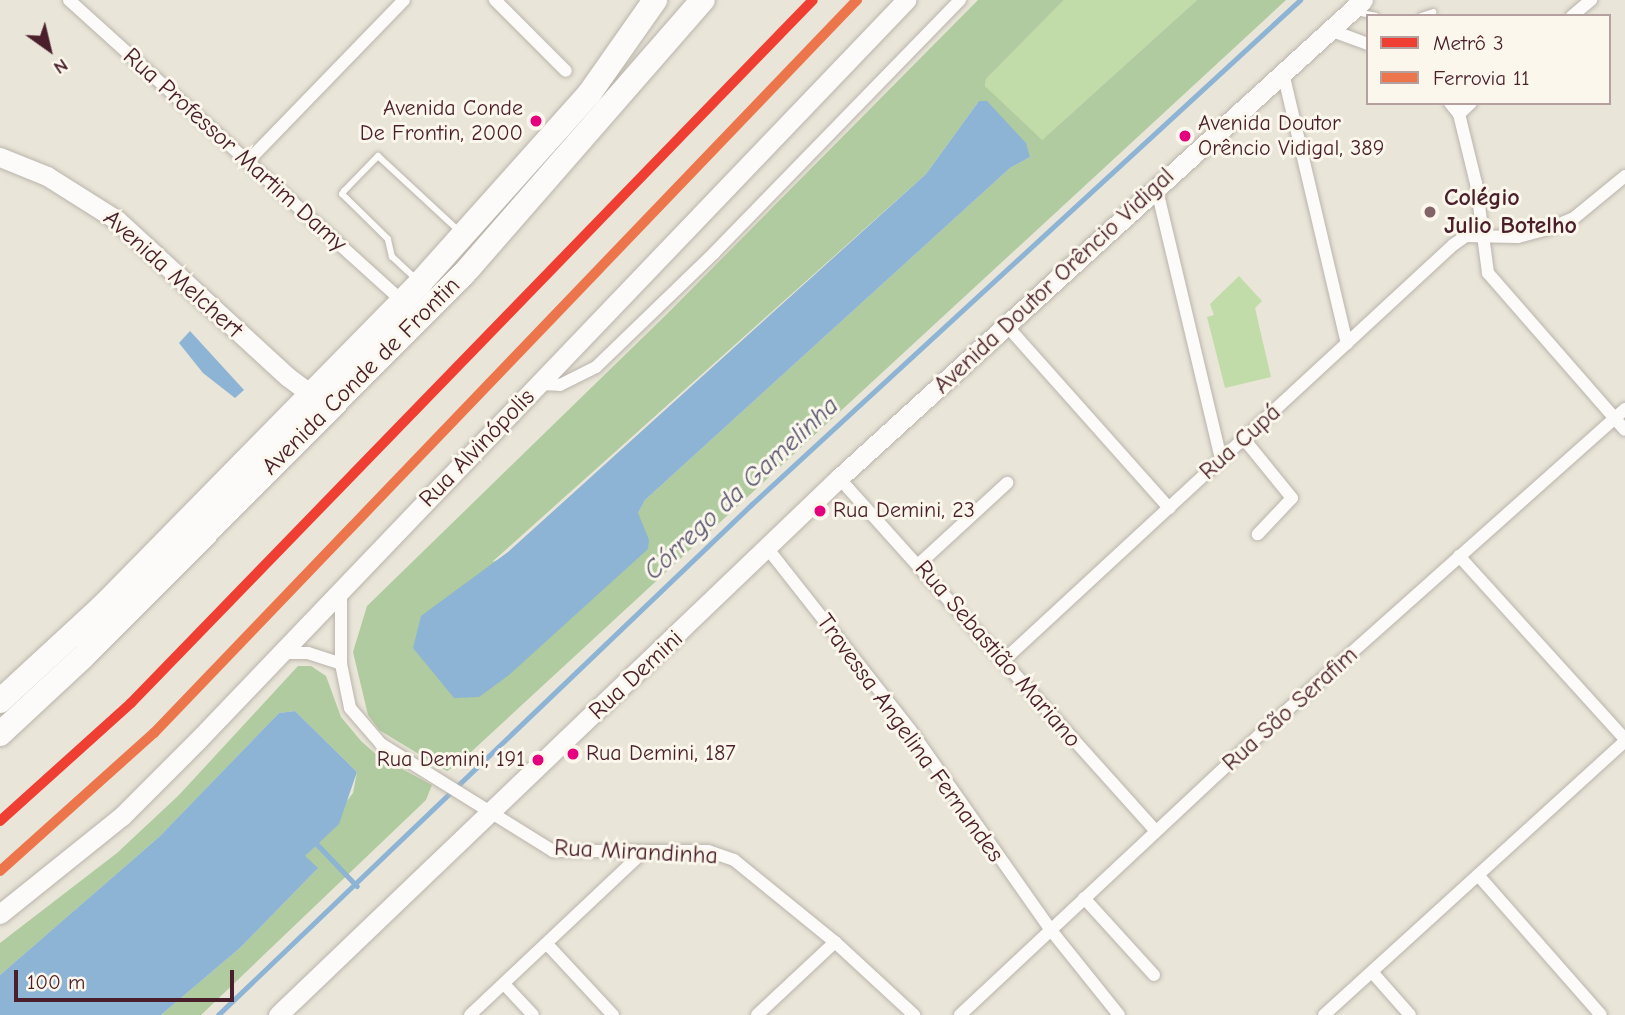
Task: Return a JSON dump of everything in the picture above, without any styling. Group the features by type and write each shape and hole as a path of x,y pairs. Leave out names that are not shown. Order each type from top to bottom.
{"highway":[{"name":"Avenida Conde de Frontin","path":"0,701 104,605 464,236 589,94 654,0"},
{"path":"632,81 686,0"},
{"name":"Avenida Conde de Frontin","path":"0,734 468,269 703,0"}],"street":[{"name":"Rua Professor Martim Damy","path":"69,0 250,159 402,301"},
{"path":"250,159 404,0"},
{"path":"495,0 566,71"},
{"path":"536,384 906,0"},
{"name":"Rua Alvinópolis","path":"0,914 122,816 341,593 536,384 560,385 596,367 724,243 960,0"},
{"path":"1574,14 1591,0"},
{"name":"Avenida Doutor Orêncio Vidigal","path":"839,478 1156,186 1357,6"},
{"path":"1330,30 1366,43"},
{"path":"1283,73 1347,344"},
{"path":"1452,105 1459,114 1476,183 1488,273 1625,430"},
{"path":"1459,114 1469,105"},
{"name":"Avenida Melchert","path":"0,157 47,176 117,220 309,393 338,401"},
{"path":"1483,233 1518,237 1548,229 1574,218 1625,176"},
{"path":"1156,186 1222,459"},
{"name":"Rua Cupá","path":"1003,661 1453,245 1466,236 1483,233"},
{"path":"1007,326 1169,508"},
{"name":"Rua São Serafim","path":"960,1015 1156,831 1625,409"},
{"path":"1244,439 1292,498 1258,534"},
{"name":"Rua Demini","path":"278,1015 768,549 839,478"},
{"name":"Rua Sebastião Mariano","path":"839,478 1156,831"},
{"path":"919,564 1007,483"},
{"name":"Travessa Angelina Fernandes","path":"768,549 911,732 1050,929 1119,1015"},
{"path":"1324,1015 1625,740 1459,556"},
{"name":"Rua Mirandinha","path":"341,593 341,664 358,722 381,744 493,810 554,851 722,854 835,942 914,1015"},
{"path":"283,653 308,653 341,664"},
{"path":"470,1015 643,852"},
{"path":"1478,875 1601,1015"},
{"path":"1084,898 1154,975"},
{"path":"757,1015 835,942"},
{"path":"547,944 613,1015"},
{"path":"1372,972 1410,1015"},
{"path":"504,984 533,1015"}],"lane":[{"path":"1427,14 1433,12"},
{"path":"420,283 393,257 388,239 342,194 344,191 377,156 464,236"}],"green space":[{"path":"978,0 1064,0 986,79 985,86 1042,140 1197,0 1286,0 458,764 447,771 379,730 368,715 353,652 367,606 668,313","holes":["979,101 1030,157 1010,168 645,500 638,513 492,562 926,174"]},
{"path":"1064,0 1197,0 1042,140 1036,139 985,86 986,79"},
{"path":"1239,276 1262,301 1255,308 1271,377 1225,388 1207,317 1214,315 1210,304"},
{"path":"298,666 311,666 326,676 341,717 361,741 378,756 432,785 426,800 201,1015 161,1015 241,947 317,869 304,856 353,793 357,772 295,711 279,713 159,837 0,975 0,943 117,853 179,795"}],"water":[{"path":"979,101 987,101 1026,143 1030,157 1010,168 645,500 638,513 649,540 648,549 509,675 479,697 454,698 413,648 421,616 508,552 926,174"},
{"path":"190,331 244,390 235,398 203,373 179,343"},
{"path":"295,711 357,772 339,824 305,856 318,868 241,947 161,1015 0,1015 0,975 159,837 279,713"}],"waterway":[{"name":"Córrego da Gamelinha","path":"218,1015 751,505 1300,0"},
{"path":"317,844 357,886"}],"metro line":[{"name":"3","path":"0,821 131,703 813,0"}],"rail line":[{"name":"11","path":"0,871 154,733 857,0"}],"place":[{"name":"Avenida Conde De Frontin, 2000","path":"536,121"},
{"name":"Avenida Doutor Orêncio Vidigal, 389","path":"1185,136"},
{"name":"Colégio Julio Botelho","path":"1430,212"},
{"name":"Rua Demini, 23","path":"820,511"},
{"name":"Rua Demini, 187","path":"573,754"},
{"name":"Rua Demini, 191","path":"538,760"}]}
